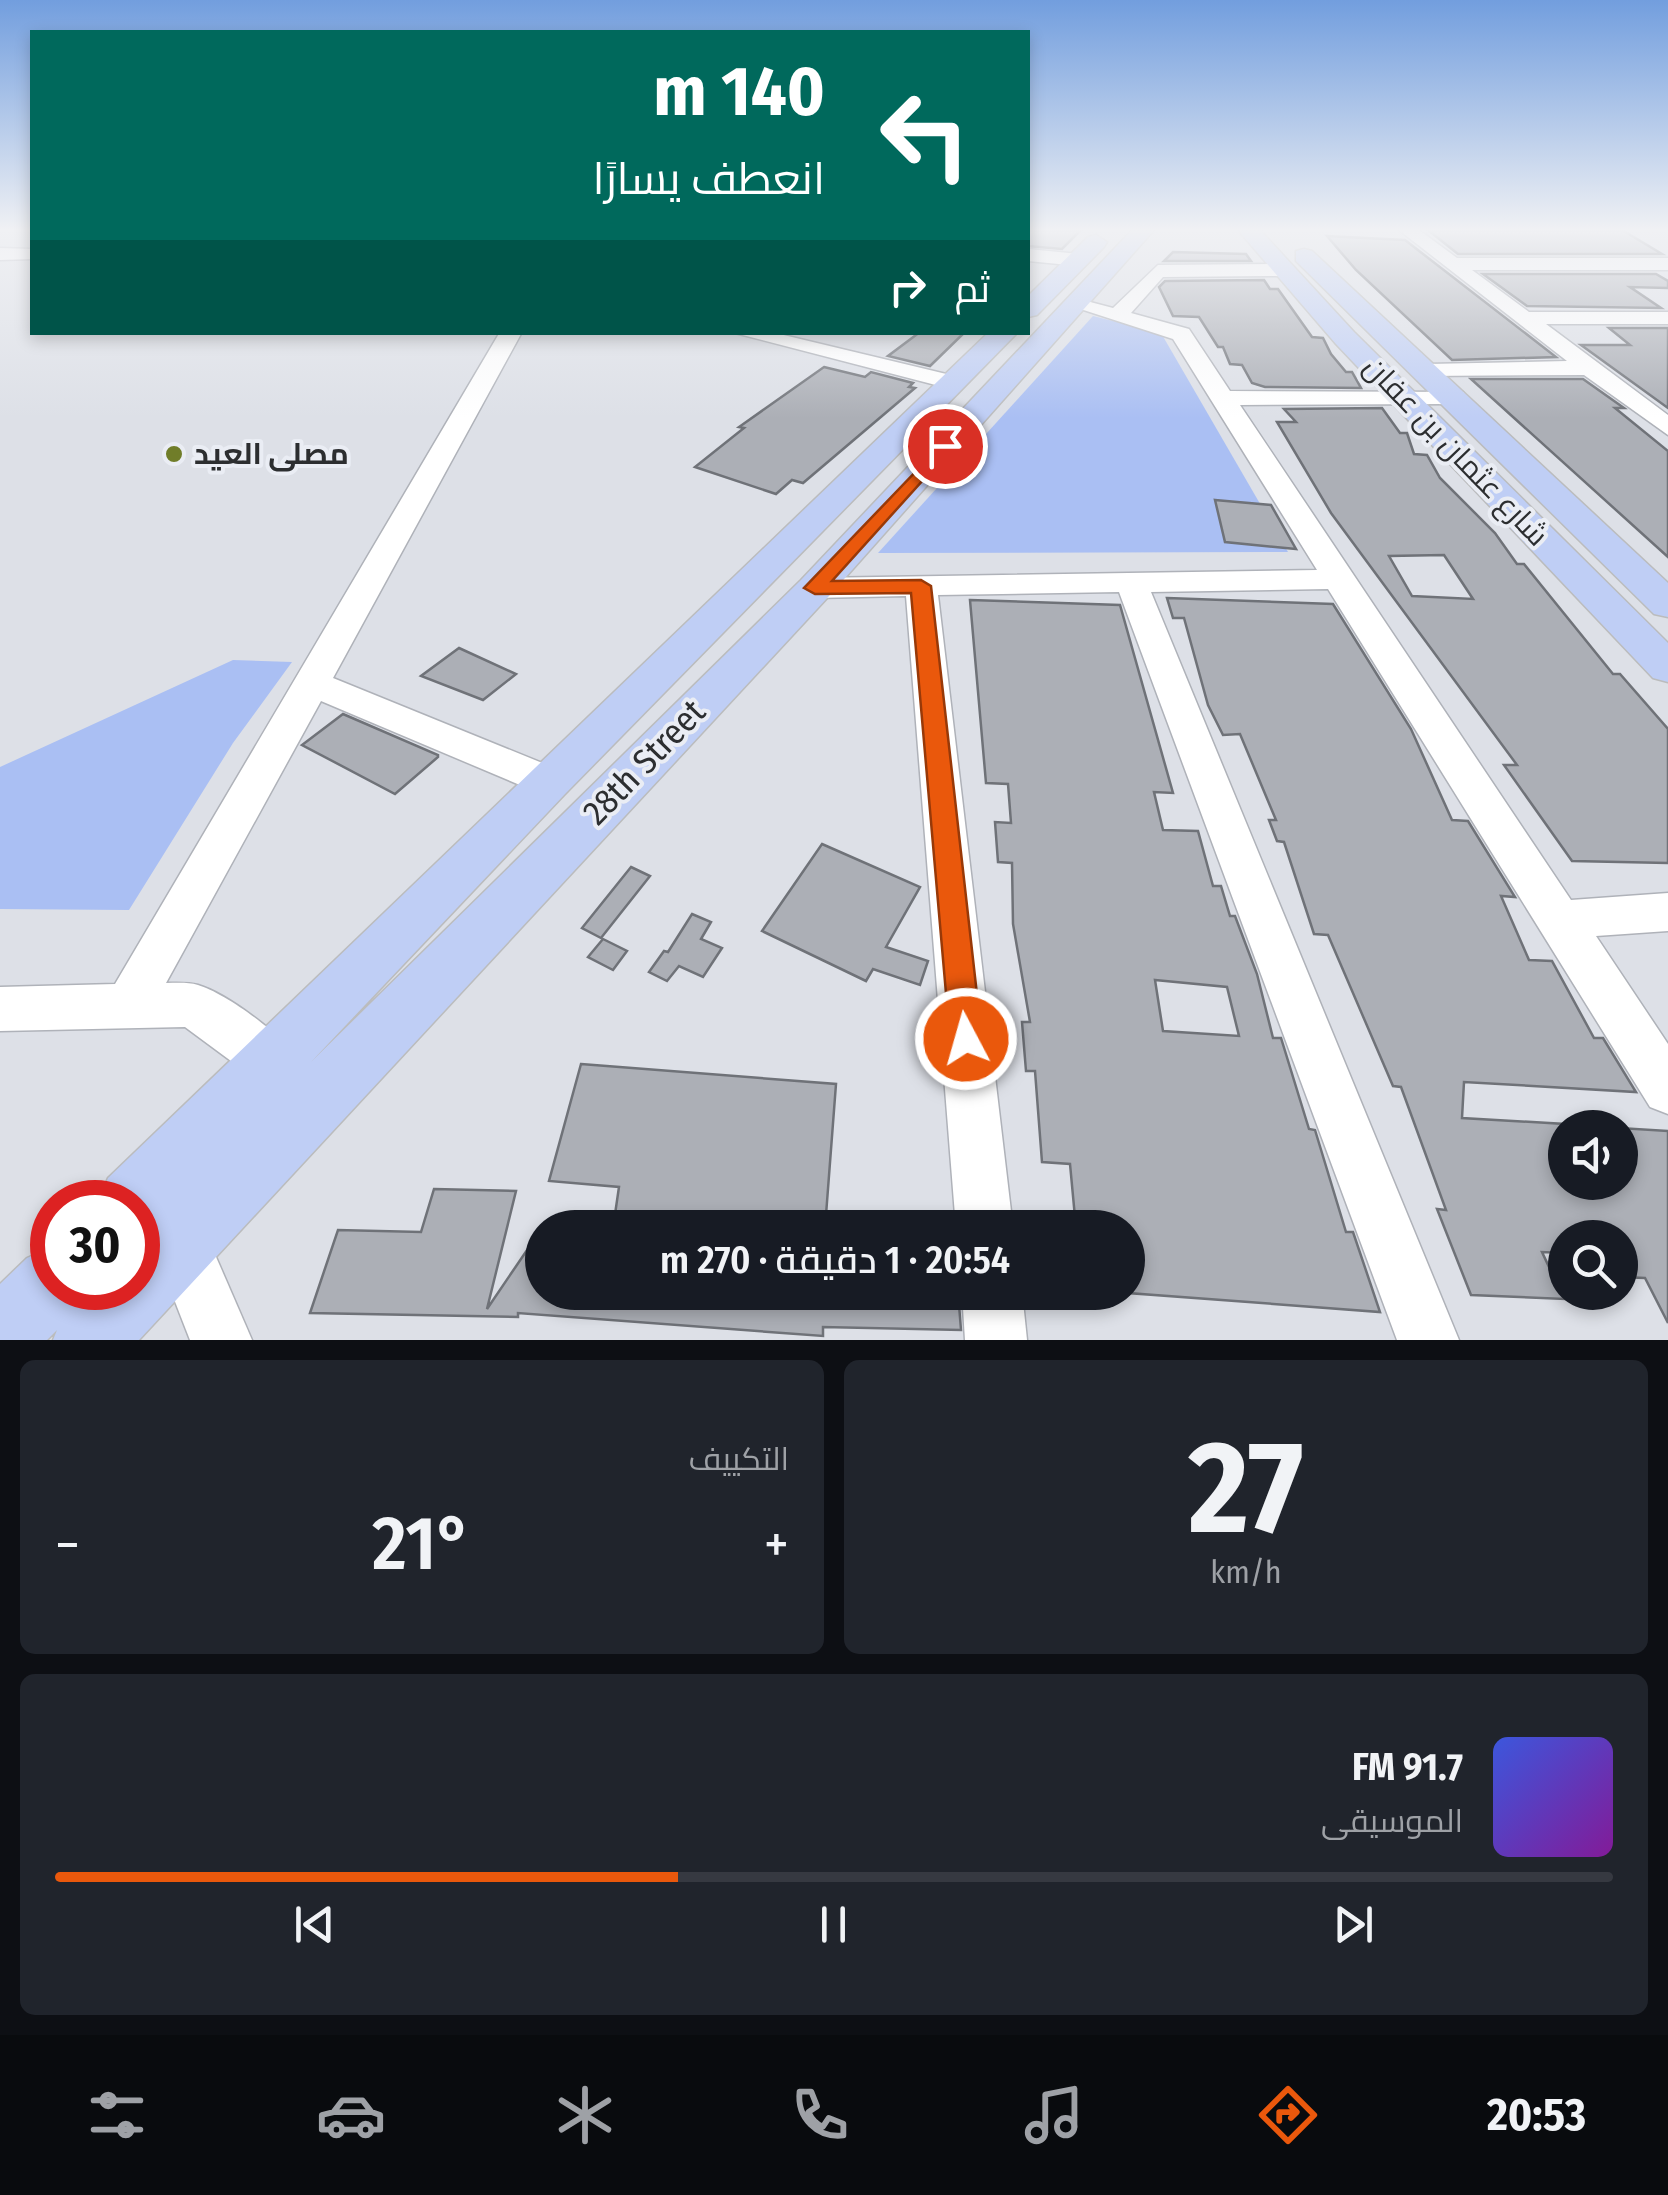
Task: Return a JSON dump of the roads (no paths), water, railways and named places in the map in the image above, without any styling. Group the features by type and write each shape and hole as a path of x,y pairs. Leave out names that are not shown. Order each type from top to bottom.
{"main road":[{"name":"28th Street","path":"1030,309 1077,293"},
{"name":"28th Street","path":"160,1217 815,588 1080,293"},
{"name":"شارع عثمان بن عفان","path":"1305,293 1668,668"},
{"name":"شارع عثمان بن عفان","path":"1344,293 1668,605"},
{"name":"28th Street","path":"160,1215 272,1060 548,780 1002,335"},
{"path":"0,1336 30,1305"},
{"name":"28th Street","path":"90,1340 107,1310"}],"street":[{"path":"1085,293 1181,334 1668,1089"},
{"path":"1490,293 1668,428"},
{"path":"1524,318 1668,318"},
{"path":"126,1008 509,335"},
{"path":"769,335 806,339 955,383"},
{"path":"1428,371 1590,368"},
{"path":"1222,398 1454,396"},
{"path":"815,588 1339,580"},
{"path":"1131,582 1428,1340"},
{"path":"921,586 983,1210"},
{"path":"312,683 548,780"},
{"path":"1558,920 1668,912"},
{"path":"0,1009 193,1005 272,1060"},
{"path":"160,1228 220,1340"},
{"path":"994,1310 996,1340"}],"place":[{"name":"مصلى العيد","path":"174,454"}]}
